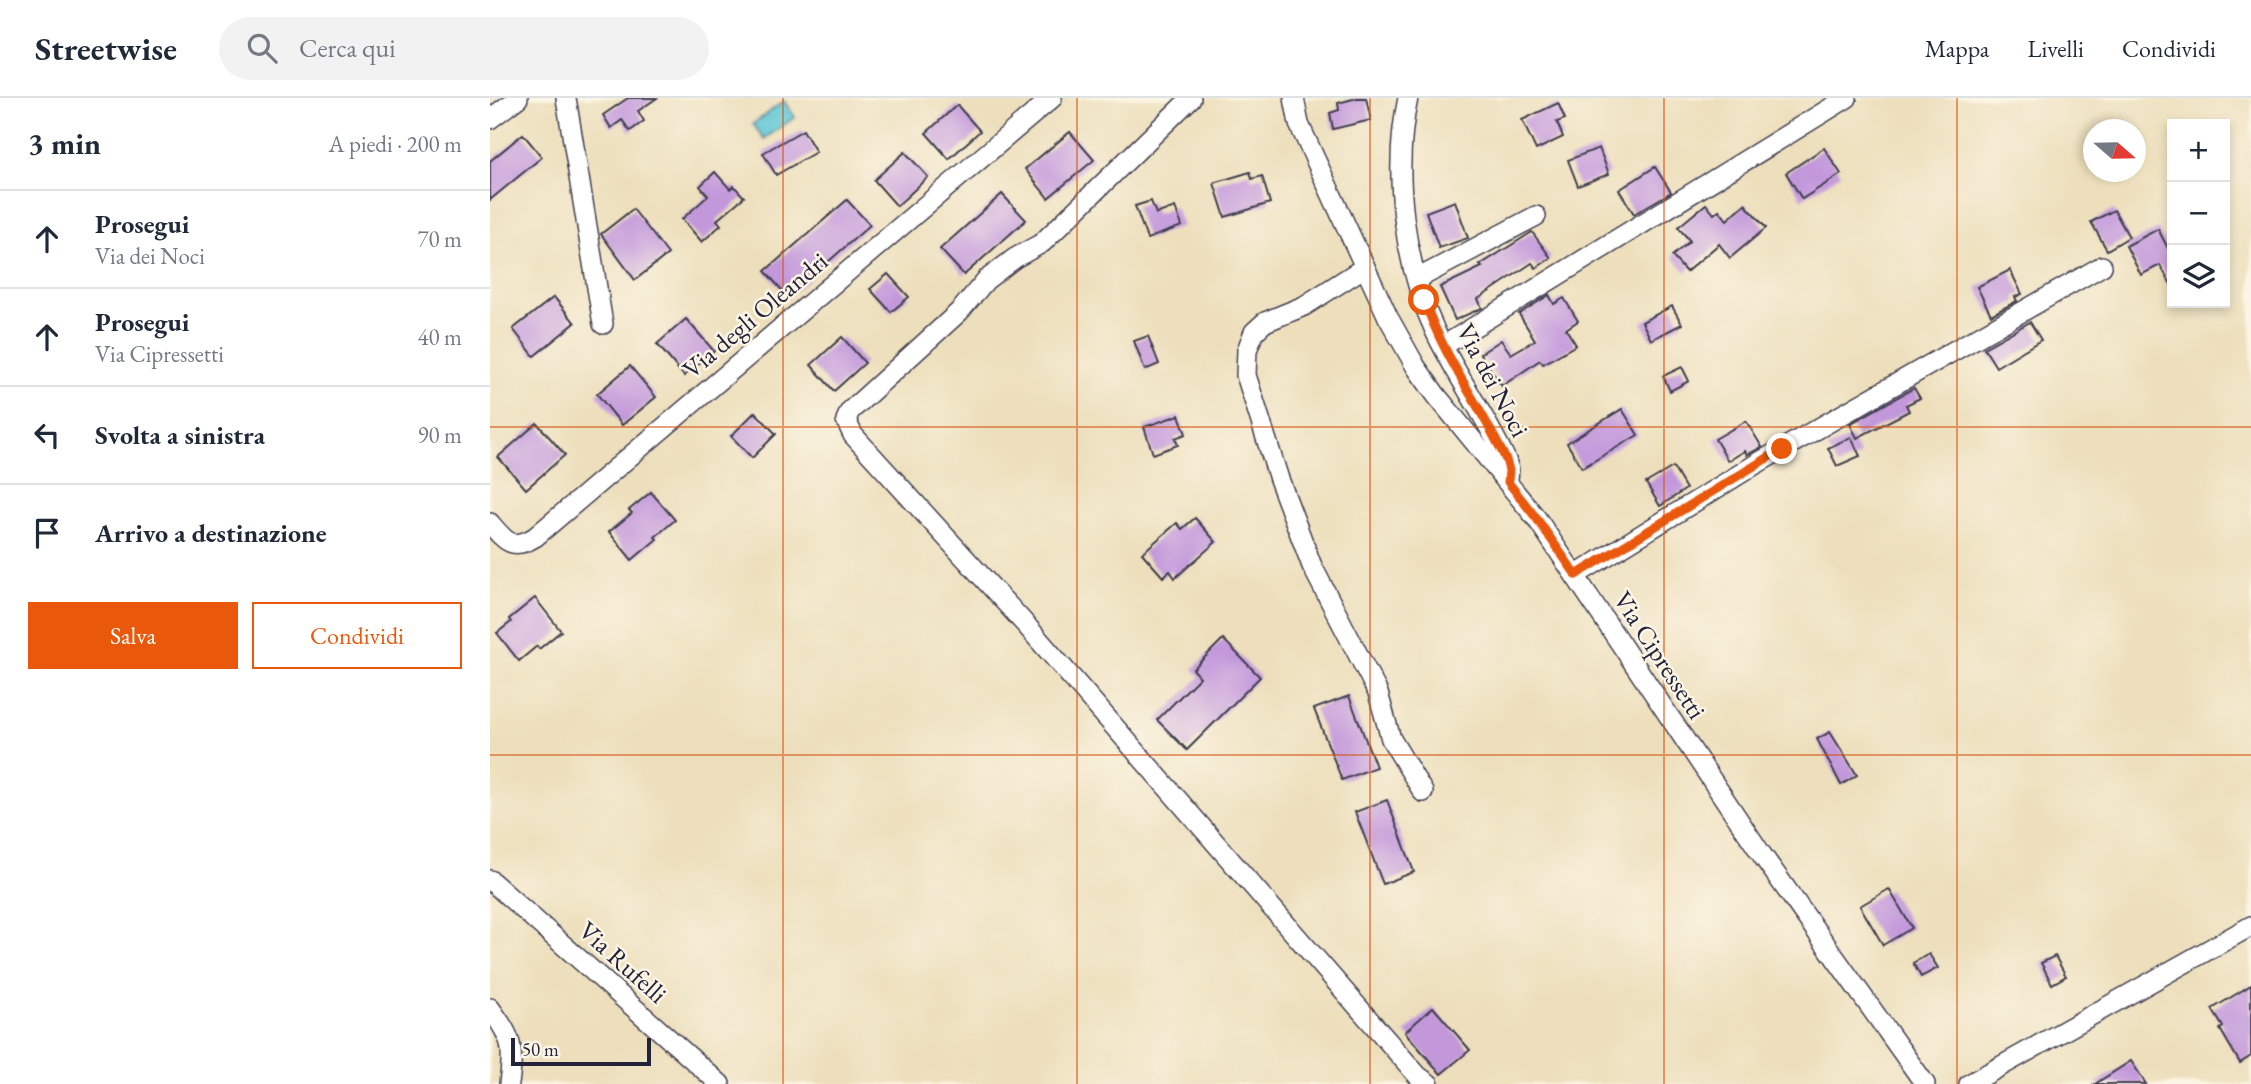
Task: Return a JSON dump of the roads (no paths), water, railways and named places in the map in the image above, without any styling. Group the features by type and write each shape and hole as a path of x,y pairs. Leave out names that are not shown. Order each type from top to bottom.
{"street":[{"path":"490,119 518,98"},
{"path":"566,98 603,324"},
{"name":"Via degli Oleandri","path":"490,523 500,536 512,544 524,543 535,537 1052,98"},
{"path":"1191,98 1042,243 1015,258 986,280 960,311 850,411 846,420 853,435 1026,625 1418,1076 1429,1084"},
{"name":"Via dei Noci","path":"1408,98 1403,136 1402,185 1406,226 1417,279 1427,311 1443,346 1503,454 1509,470 1508,482"},
{"path":"1443,346 1847,98"},
{"name":"Via Cipressetti","path":"1292,99 1299,124 1388,317 1416,367 1436,396 1537,519 1762,855 1925,1084"},
{"path":"1417,279 1536,216"},
{"path":"1576,575 1756,464 2102,266"},
{"path":"1365,267 1304,306 1265,322 1254,332 1247,350 1246,375 1279,479 1312,566 1378,693 1391,738 1423,792"},
{"name":"Via Rufelli","path":"490,880 720,1084"},
{"path":"1969,1084 2251,926"},
{"path":"490,1008 511,1042 509,1084"}],"water":[{"path":"784,101 795,117 764,139 753,124"}]}
